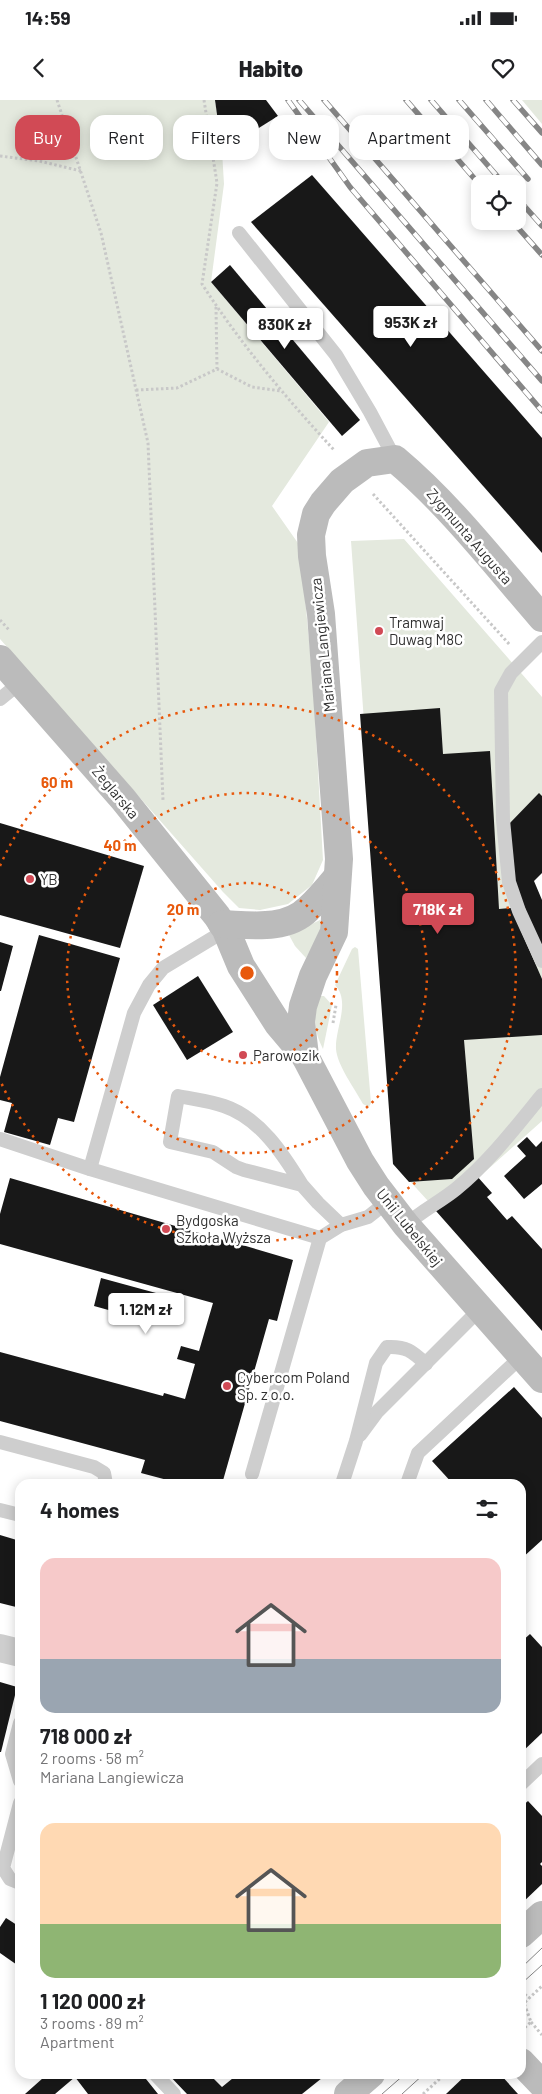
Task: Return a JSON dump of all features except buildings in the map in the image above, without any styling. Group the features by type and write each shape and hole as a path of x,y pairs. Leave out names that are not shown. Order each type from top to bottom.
{"street":[{"name":"Mariana Langiewicza","path":"305,1056 301,1022 304,1001 313,976 334,932 338,840 322,623 312,556 311,535 316,514 323,502 342,481 368,463 395,459"},
{"name":"Zygmunta Augusta","path":"395,459 422,482 445,506 542,618"},
{"name":"Żeglarska","path":"0,659 123,799 224,927 241,966 278,1024 305,1056"},
{"path":"224,927 262,926 294,918 307,910 337,877"},
{"name":"Unii Lubelskiej","path":"305,1056 360,1162 387,1202 479,1310 542,1379"},
{"path":"0,1648 15,1652"},
{"path":"526,1929 542,1915"},
{"path":"526,2067 542,2084"},
{"path":"348,2094 365,2079"}],"lane":[{"path":"239,233 336,355 395,459"},
{"path":"542,642 511,673 501,691 503,820 509,882 519,911 542,961"},
{"path":"0,699 21,682"},
{"path":"90,1169 134,1013 149,985 163,968 224,927"},
{"path":"406,1225 422,1210 455,1189 496,1151 542,1095"},
{"path":"302,1185 244,1170 213,1152 170,1142 178,1096 224,1106 247,1118 277,1148 302,1185 341,1225"},
{"path":"0,1139 90,1169 320,1238"},
{"path":"252,1474 320,1238 341,1225 368,1218 387,1202"},
{"path":"356,1442 377,1412 479,1310"},
{"path":"344,1479 356,1442 376,1363 387,1348 402,1346 416,1354 426,1364"},
{"path":"409,1479 418,1453 522,1356"},
{"path":"0,1442 94,1467 104,1473 105,1479"},
{"path":"0,1510 15,1514"},
{"path":"15,1742 12,1754 15,1764"},
{"path":"526,1779 542,1764"},
{"path":"15,1822 3,1868 10,1879 15,1881"},
{"path":"160,2079 174,2094"}],"path":[{"path":"57,100 102,233 148,442 163,801"},
{"path":"204,100 217,183 202,284 281,392 523,660"},
{"path":"0,156 39,161 82,171"},
{"path":"216,305 217,368"},
{"path":"136,390 177,388 217,368"},
{"path":"217,368 252,387 281,392"},
{"path":"313,976 336,1005 331,1032"},
{"path":"526,2001 542,1986"},
{"path":"526,1995 530,1998"},
{"path":"526,2008 531,2022 542,2035"},
{"path":"526,2026 531,2022"},
{"path":"422,2094 439,2079"}],"shaded area":[{"path":"0,100 215,100 217,115 173,115 173,160 223,160 224,184 211,282 329,422 272,506 300,546 313,682 323,860 312,885 288,904 260,910 239,908 0,639"},
{"path":"522,100 542,100 542,124"},
{"path":"404,539 542,697 542,851 513,881 542,947 542,1121 439,1213 396,1166 351,541"},
{"path":"320,920 323,925 306,958 295,946 289,935"},
{"path":"355,947 358,949 371,1103 369,1107 363,1104 347,1077 336,1049 342,999 335,985 352,949"},
{"path":"318,996 324,996 332,1005 323,1049 317,1036 315,1023"}],"tram line":[{"path":"526,1963 542,1948"},
{"path":"526,1979 542,1965"},
{"path":"382,2094 399,2079"},
{"path":"402,2094 418,2079"}],"railway":[{"path":"288,100 350,187 542,411"},
{"path":"299,100 542,381"},
{"path":"324,100 542,351"},
{"path":"406,100 471,175"},
{"path":"431,100 496,175"},
{"path":"459,100 528,179"},
{"path":"486,100 542,165"},
{"path":"513,100 542,133"},
{"path":"526,208 542,226"},
{"path":"520,230 542,255"}],"place":[{"name":"Tramwaj Duwag M8C","path":"379,631"},
{"name":"YB","path":"30,879"},
{"name":"Parowozik","path":"243,1055"},
{"name":"Bydgoska Szkoła Wyższa","path":"166,1229"},
{"name":"Cybercom Poland Sp. z o.o.","path":"227,1386"}]}
